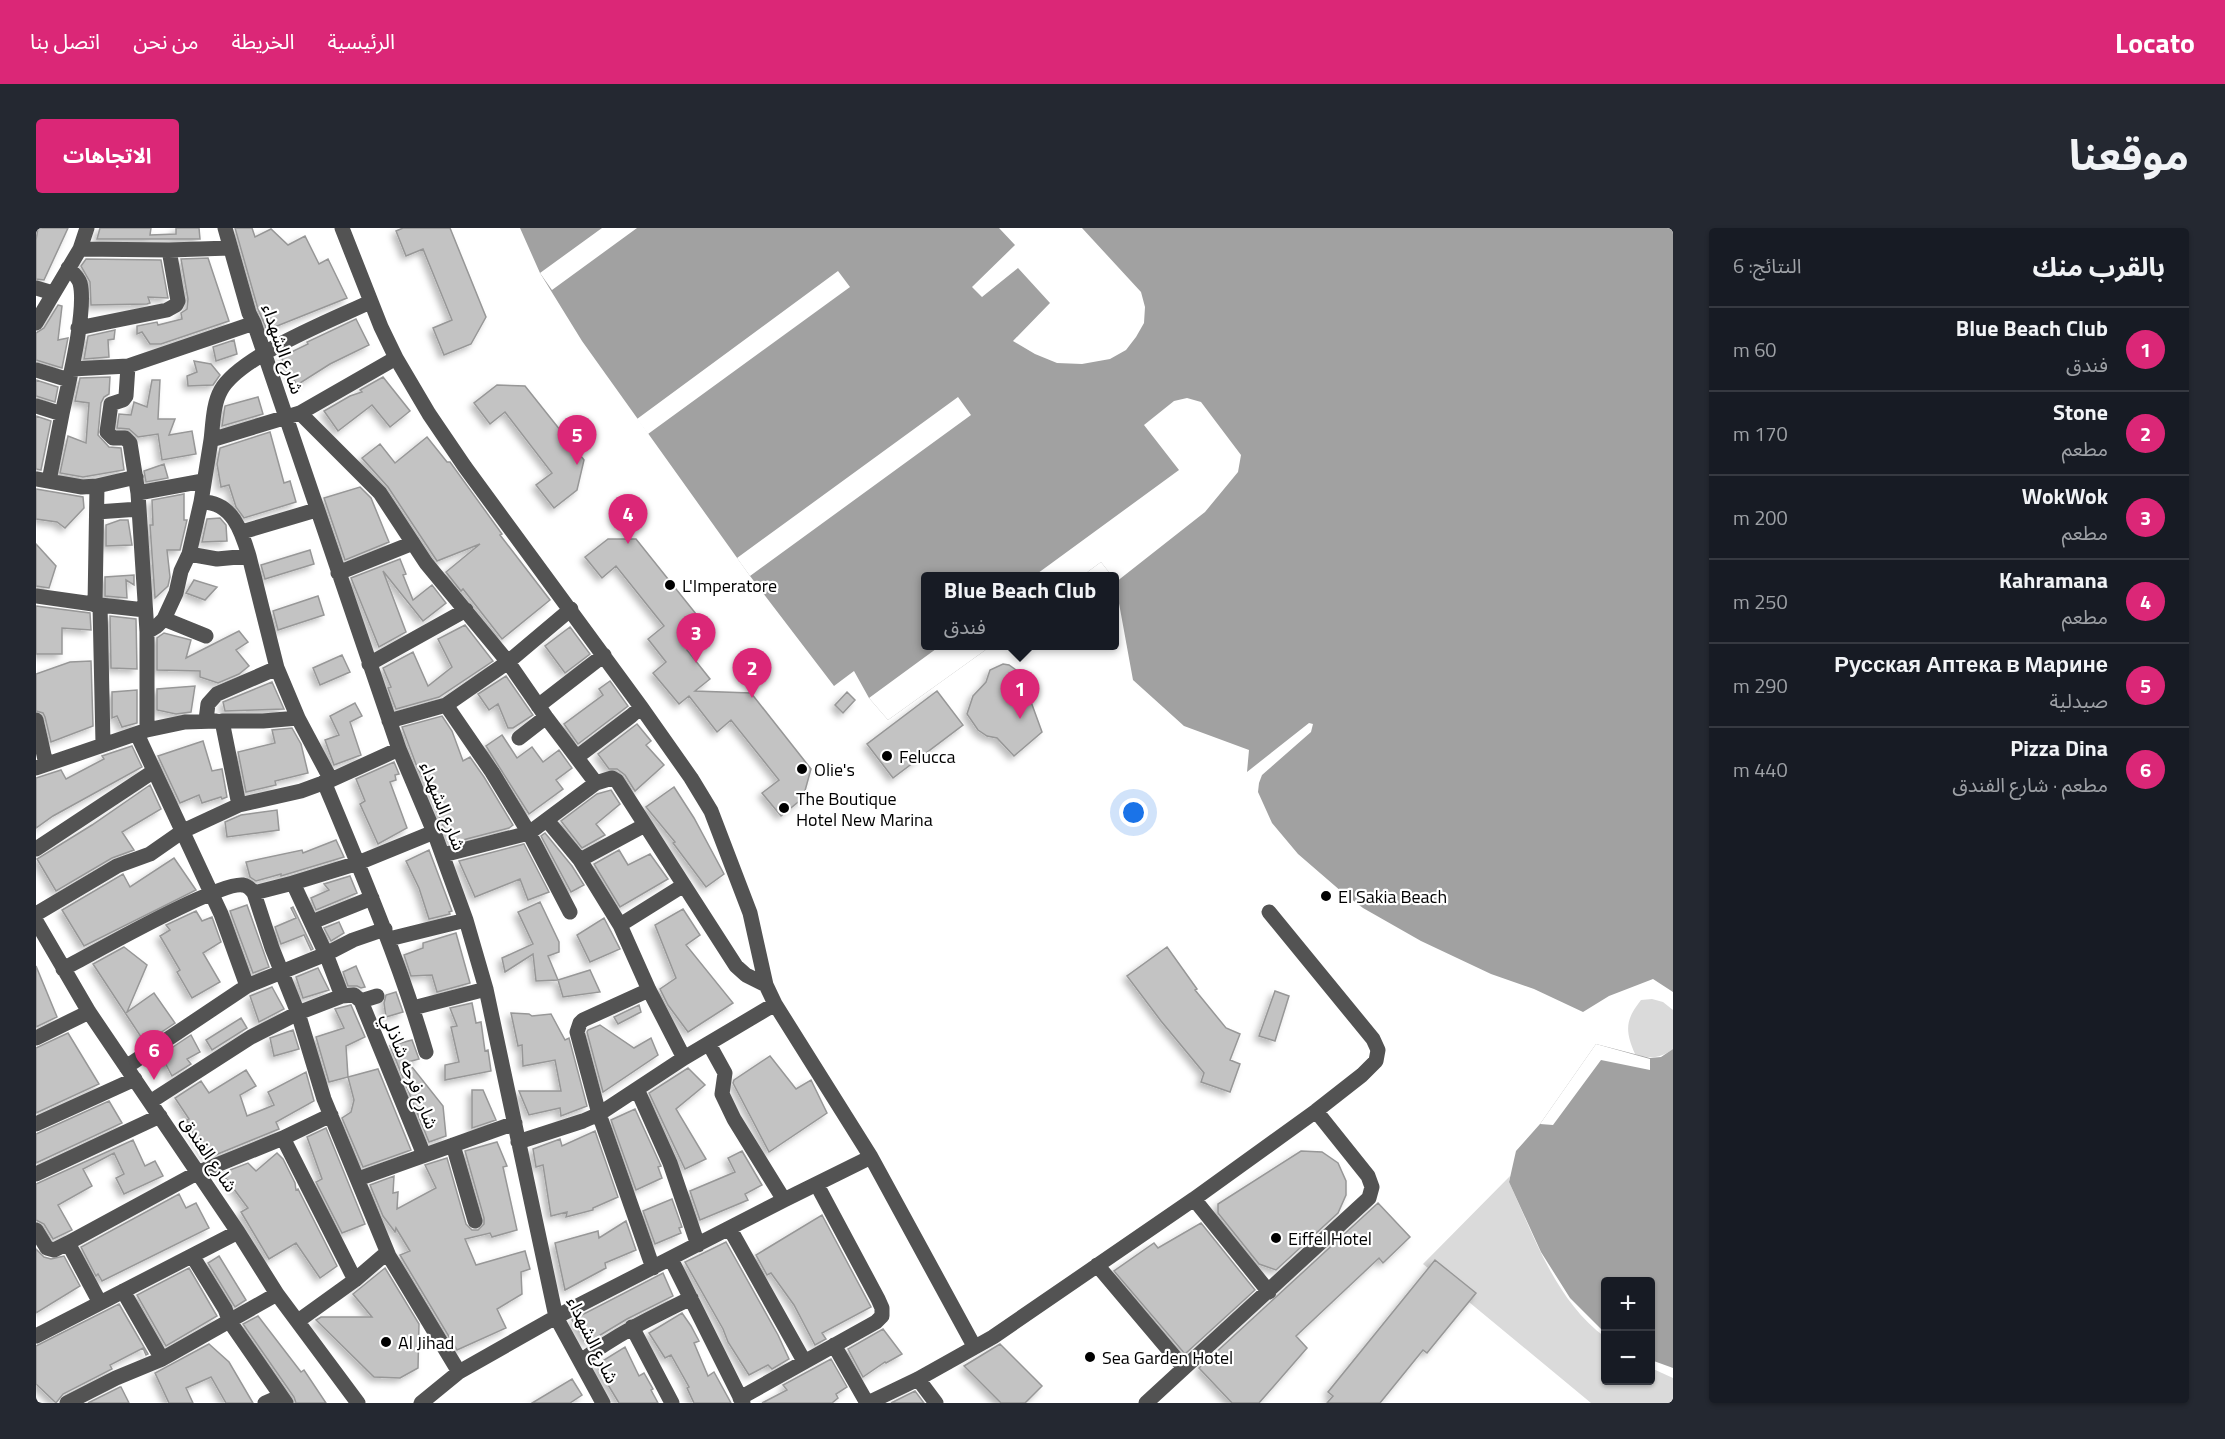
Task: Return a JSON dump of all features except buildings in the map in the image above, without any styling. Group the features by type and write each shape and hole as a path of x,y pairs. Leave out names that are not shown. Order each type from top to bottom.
{"street":[{"path":"36,323 80,249 87,228"},
{"name":"شارع الشهداء","path":"225,228 249,313 292,416 316,510 369,664 399,749 434,832 466,920 486,989 556,1317 603,1403"},
{"path":"342,228 370,302 396,358 429,414 465,467 641,707 691,778 711,811 750,913 766,985 775,1004 871,1157 974,1346"},
{"path":"80,249 230,248"},
{"path":"78,328 158,312 176,305 178,301 169,250"},
{"path":"68,268 78,278 81,303 62,414 43,480 98,486 136,477"},
{"path":"36,288 53,293"},
{"path":"147,632 164,619 176,593 181,572 189,554 201,502 217,399 221,390 239,370 264,353 370,302"},
{"path":"36,370 70,374 128,366 255,323"},
{"path":"211,440 292,416 396,358"},
{"path":"128,366 126,396 123,400 111,404 107,432 113,438 124,438 130,443 138,493 147,632 142,732 154,771 221,914 248,986"},
{"path":"36,406 62,414"},
{"path":"292,416 380,493 426,563 508,662 596,783"},
{"path":"138,493 203,482"},
{"path":"98,486 98,605 103,744"},
{"path":"201,502 210,502 222,507 232,516 242,532 278,668 298,718 328,781 387,934 426,1052"},
{"path":"97,512 139,509"},
{"path":"242,532 316,510"},
{"path":"338,573 413,543"},
{"path":"189,554 217,559 249,556"},
{"path":"36,596 145,610"},
{"path":"389,721 446,705 508,662 571,609"},
{"path":"369,664 466,610"},
{"path":"164,619 206,636"},
{"path":"519,738 542,711 604,655"},
{"path":"206,720 208,704 217,694 278,668"},
{"path":"446,705 492,772 529,833 570,912"},
{"path":"577,757 641,707"},
{"path":"36,720 41,766 142,732 206,720 263,721 298,718"},
{"path":"222,721 239,805"},
{"path":"36,915 117,866 150,854 183,831 239,805 301,791 399,749"},
{"path":"36,849 154,771"},
{"path":"443,855 529,833 596,783 612,778 617,781 736,966 746,975 766,985"},
{"path":"549,819 551,825 580,860 620,925 649,990 684,1058"},
{"path":"580,860 645,825"},
{"path":"254,893 358,863 434,832"},
{"path":"293,883 326,954 342,996"},
{"path":"63,969 210,893 242,885 249,887 254,893 280,971 298,1012 308,1050 331,1115 389,1256 459,1372"},
{"path":"620,925 684,885"},
{"path":"312,922 372,898"},
{"path":"834,1345 867,1403 918,1379 993,1337 1194,1198 1316,1111 1362,1075 1376,1061 1378,1050 1373,1039 1269,912"},
{"path":"36,1124 130,1073 248,986 326,954 352,940 466,920"},
{"name":"شارع الفندق","path":"36,921 40,937 277,1294 358,1403"},
{"path":"413,1008 486,989"},
{"path":"649,990 583,1020 576,1032 599,1114 653,1269"},
{"path":"150,1102 251,1037 298,1012 342,996 354,994 361,1001 377,996"},
{"name":"شارع فرحه شاذلي","path":"361,1001 424,1155"},
{"path":"518,1142 599,1114 684,1058 775,1004"},
{"path":"36,1038 89,1012"},
{"path":"709,1044 725,1073 722,1094 734,1119 784,1200"},
{"path":"638,1089 670,1163 698,1245"},
{"path":"1146,1403 1369,1198 1372,1187 1368,1176 1316,1111"},
{"path":"36,1230 47,1248 54,1250 197,1173 283,1138 331,1115"},
{"path":"36,1174 160,1116"},
{"path":"358,1179 515,1123"},
{"path":"283,1138 355,1280"},
{"path":"453,1145 475,1221"},
{"path":"421,1403 459,1372 556,1317 871,1157"},
{"path":"671,1259 742,1400 804,1361 876,1322 882,1316 882,1308 817,1185"},
{"path":"1194,1198 1269,1292"},
{"path":"730,1229 804,1361"},
{"path":"36,1336 238,1232"},
{"path":"68,1243 100,1302"},
{"path":"298,1321 355,1280 383,1256 389,1256"},
{"path":"193,1257 225,1309 230,1322 283,1399 265,1403"},
{"path":"1097,1265 1184,1368"},
{"path":"123,1291 162,1359"},
{"path":"67,1403 116,1378 162,1359 277,1294"},
{"path":"581,1361 603,1344 632,1327 691,1298"},
{"path":"632,1327 672,1403"},
{"path":"918,1379 936,1403"}],"shaded area":[{"path":"520,228 1673,228 1673,992 1653,979 1609,996 1583,1012 1534,989 1491,974 1421,941 1363,908 1298,854 1272,823 1258,792 1262,775 1311,732 1313,724 1309,723 1247,772 1249,750 1184,726 1133,680 1119,603 1119,572 1109,572 1101,562 1087,572 921,572 921,650 985,650 888,720 869,698 854,671 834,686 750,576 582,341 540,273"},
{"path":"1652,999 1663,1002 1673,1010 1673,1049 1663,1055 1645,1057 1635,1054 1629,1039 1628,1026 1641,1000"},
{"path":"1596,1044 1650,1058 1661,1057 1673,1049 1673,1368 1655,1361 1655,1277 1601,1277 1601,1329 1570,1298 1541,1252 1509,1182 1516,1151 1540,1124"},
{"path":"1510,1176 1509,1182 1559,1286 1572,1305 1601,1333 1601,1385 1655,1385 1655,1370 1673,1378 1673,1403 1591,1403 1423,1264"}],"pier":[{"path":"602,228 637,228 552,290 540,273"},
{"path":"999,228 1082,228 1141,292 1145,307 1144,323 1126,350 1110,359 1082,364 1057,363 1013,341 1050,303 1018,268 982,297 972,287 1015,245"},
{"path":"838,271 850,287 648,434 637,419"},
{"path":"958,397 971,415 750,576 737,558"},
{"path":"1187,398 1201,402 1241,455 1238,472 1205,512 1119,580 1119,572 1109,572 1101,562 1087,572 1039,572 1179,470 1144,425 1174,401"},
{"path":"935,650 985,650 888,720 869,698"},
{"path":"1596,1044 1650,1059 1650,1070 1601,1060 1553,1125 1540,1124"}],"place":[{"name":"Русская Аптека в Марине","path":"577,465"},
{"name":"Kahramana","path":"628,544"},
{"name":"L'Imperatore","path":"670,585"},
{"name":"WokWok","path":"696,663"},
{"name":"Stone","path":"752,698"},
{"name":"Blue Beach Club","path":"1020,719"},
{"name":"Felucca","path":"887,756"},
{"name":"Olie's","path":"802,769"},
{"name":"The Boutique Hotel New Marina","path":"784,808"},
{"name":"El Sakia Beach","path":"1326,896"},
{"name":"Pizza Dina","path":"154,1080"},
{"name":"Eiffel Hotel","path":"1276,1238"},
{"name":"Al Jihad","path":"386,1342"},
{"name":"Sea Garden Hotel","path":"1090,1357"}]}
